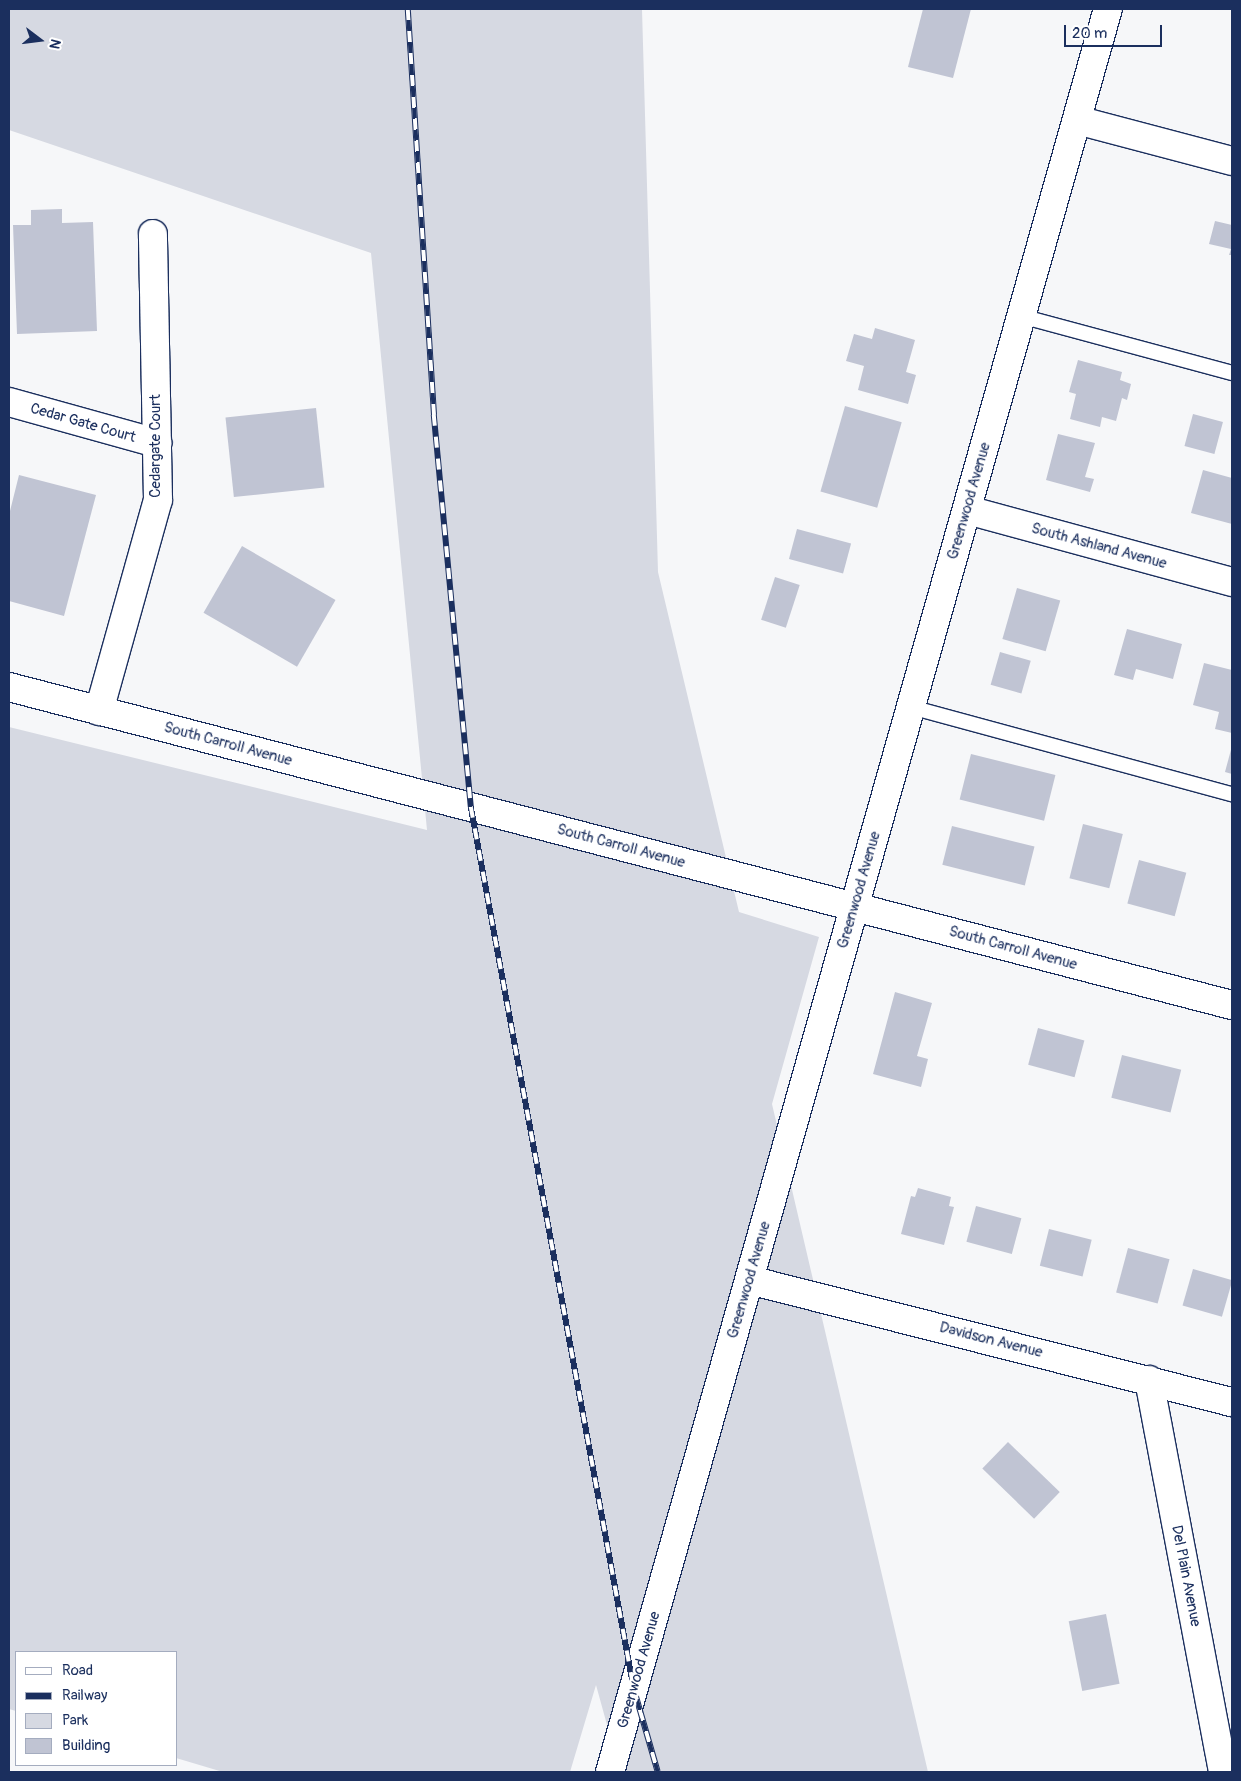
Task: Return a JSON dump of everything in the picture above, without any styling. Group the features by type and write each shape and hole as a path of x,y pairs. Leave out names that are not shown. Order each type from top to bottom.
{"street":[{"name":"Greenwood Avenue","path":"610,1772 1108,9"},
{"path":"1077,120 1232,161"},
{"name":"Cedargate Court","path":"99,711 158,500 153,234"},
{"name":"Cedar Gate Court","path":"9,402 157,443"},
{"name":"South Ashland Avenue","path":"966,510 1232,582"},
{"name":"South Carroll Avenue","path":"9,687 1232,1005"},
{"name":"Davidson Avenue","path":"749,1280 1232,1402"},
{"name":"Del Plain Avenue","path":"1149,1380 1222,1772"}],"lane":[{"path":"1021,316 1232,373"},
{"path":"911,707 1232,794"}],"green space":[{"path":"9,9 642,9 658,572 739,912 819,937 772,1104 928,1772 620,1772 596,1685 570,1772 223,1772 178,1759 178,1651 15,1651 15,1711 9,1709 9,727 427,830 371,253 9,130"}],"building":[{"path":"923,9 971,9 953,78 908,67"},
{"path":"62,209 62,223 93,222 97,331 17,334 13,225 31,225 31,210"},
{"path":"1215,221 1232,225 1232,255 1229,255 1231,249 1209,244"},
{"path":"875,328 915,340 906,372 916,375 908,404 858,390 864,366 846,361 854,334 872,339"},
{"path":"1078,360 1122,372 1120,380 1131,384 1127,400 1122,398 1116,421 1102,417 1100,427 1070,419 1076,394 1069,392"},
{"path":"845,406 902,422 877,508 820,492"},
{"path":"316,408 324,488 234,497 225,418"},
{"path":"1193,414 1223,422 1214,454 1184,446"},
{"path":"1058,434 1095,443 1085,477 1094,479 1090,492 1046,480"},
{"path":"1203,470 1232,478 1232,524 1191,513"},
{"path":"19,475 96,495 64,616 9,601 9,515"},
{"path":"797,529 851,543 843,573 789,559"},
{"path":"242,546 336,600 297,667 204,613"},
{"path":"775,577 800,585 786,628 761,620"},
{"path":"1017,588 1060,600 1046,651 1002,639"},
{"path":"1127,629 1182,644 1173,679 1136,669 1133,680 1114,675"},
{"path":"1000,652 1031,661 1021,694 991,685"},
{"path":"1204,663 1232,670 1232,733 1215,729 1219,712 1193,705"},
{"path":"1232,746 1232,774 1225,772"},
{"path":"971,754 1055,775 1044,821 960,800"},
{"path":"1083,824 1123,834 1109,888 1069,878"},
{"path":"952,826 1034,847 1025,885 942,865"},
{"path":"1139,860 1186,873 1175,916 1127,903"},
{"path":"895,992 932,1003 917,1056 928,1059 921,1087 873,1074"},
{"path":"1038,1028 1084,1040 1075,1077 1028,1065"},
{"path":"1122,1055 1181,1070 1171,1112 1111,1098"},
{"path":"918,1188 951,1197 949,1206 954,1207 944,1245 901,1234 911,1196 915,1197"},
{"path":"976,1206 1021,1218 1012,1254 966,1242"},
{"path":"1049,1229 1092,1240 1082,1277 1040,1266"},
{"path":"1128,1248 1170,1259 1158,1304 1116,1292"},
{"path":"1193,1269 1232,1280 1222,1317 1183,1306"},
{"path":"1008,1442 1060,1492 1034,1519 982,1469"},
{"path":"1106,1614 1120,1684 1082,1691 1069,1621"}],"railway":[{"path":"408,9 434,415 471,807 634,1689 658,1772"}]}
